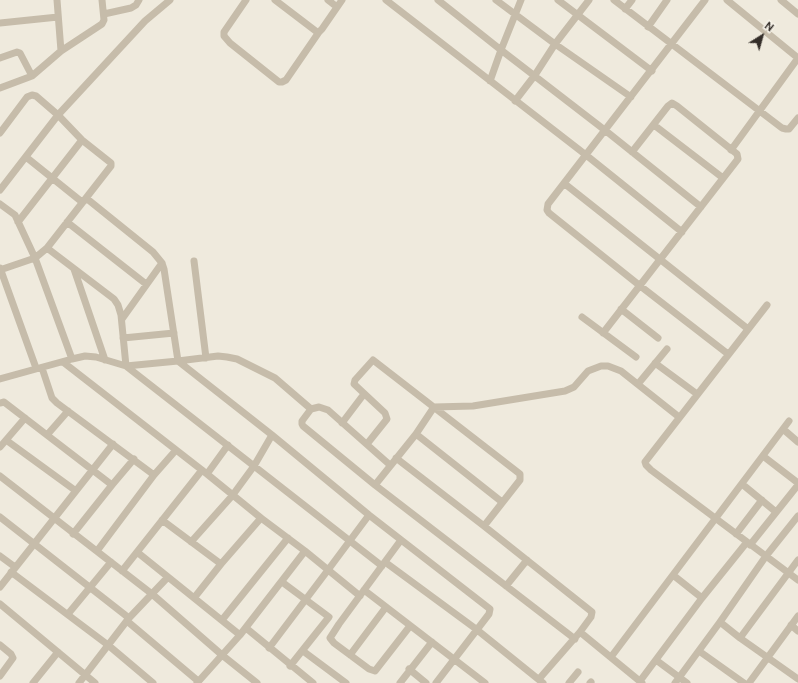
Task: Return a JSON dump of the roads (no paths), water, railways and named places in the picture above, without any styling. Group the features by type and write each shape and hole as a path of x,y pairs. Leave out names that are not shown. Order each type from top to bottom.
{"street":[{"path":"57,0 61,51"},
{"path":"0,88 32,76 61,51 102,24 104,14 102,0"},
{"path":"104,14 131,8 136,5 139,0"},
{"path":"0,190 58,115 145,21 170,0"},
{"path":"246,0 224,32 224,36 227,41 279,82 286,80 342,0"},
{"path":"275,0 313,30 319,32"},
{"path":"328,0 337,7"},
{"path":"386,0 682,232"},
{"path":"438,0 701,207"},
{"path":"496,0 515,16 631,97"},
{"path":"490,81 500,50 521,0"},
{"path":"559,0 652,71"},
{"path":"515,101 535,75 555,44 589,0"},
{"path":"614,0 782,128 786,130 789,129 798,118"},
{"path":"625,9 632,0"},
{"path":"648,27 667,0"},
{"path":"705,0 606,131 546,207 546,210 549,214 728,354"},
{"path":"727,0 798,58 731,150"},
{"path":"781,0 798,13"},
{"path":"0,23 58,17"},
{"path":"0,58 17,52 20,53 32,76"},
{"path":"0,132 30,96 36,96 58,115 82,140 111,163 111,166 47,248 35,258 0,269 52,398 154,475"},
{"path":"603,333 738,159 737,154 672,103 668,106 632,152"},
{"path":"654,125 723,178"},
{"path":"18,222 82,140"},
{"path":"26,157 52,178 153,252 162,263 178,361 272,435 369,515 488,607 490,611 436,683"},
{"path":"565,184 748,329"},
{"path":"0,204 16,215 35,258 72,358"},
{"path":"67,222 146,284"},
{"path":"47,248 114,299 118,305 122,319 126,366 351,540 476,629 541,681 592,617 592,612 396,458"},
{"path":"194,261 206,358"},
{"path":"122,319 162,263"},
{"path":"74,269 105,360"},
{"path":"767,305 645,462 646,465 716,519 798,580"},
{"path":"621,309 658,338"},
{"path":"582,317 636,357"},
{"path":"123,338 174,333"},
{"path":"638,384 667,349"},
{"path":"0,379 72,358 85,356 126,366 218,356 237,359 275,378 311,409"},
{"path":"367,444 387,419 385,413 364,394 354,382 373,360 520,474 520,480 484,526"},
{"path":"62,362 328,570 386,607 485,683"},
{"path":"655,363 697,394"},
{"path":"434,407 473,406 565,391 574,387 588,371 601,366 608,366 621,370 679,417"},
{"path":"342,423 364,394"},
{"path":"0,403 4,402 112,485"},
{"path":"390,465 324,408 319,407 311,409 302,421 302,424 375,485 575,639"},
{"path":"375,485 416,434 434,407"},
{"path":"47,436 68,411"},
{"path":"0,447 25,418"},
{"path":"611,657 789,421"},
{"path":"783,429 798,442"},
{"path":"416,434 502,502"},
{"path":"191,542 232,496 254,466 272,435"},
{"path":"6,440 76,491"},
{"path":"0,587 113,444"},
{"path":"122,571 162,520 228,445"},
{"path":"97,551 154,475 176,450"},
{"path":"580,632 641,682 702,598 776,512 798,484 763,456"},
{"path":"73,534 134,459"},
{"path":"0,476 152,594 253,682"},
{"path":"742,484 776,512"},
{"path":"736,534 762,500"},
{"path":"269,648 369,515"},
{"path":"677,680 766,556 798,516"},
{"path":"0,517 90,588 198,682 246,628 305,551"},
{"path":"194,598 261,518"},
{"path":"162,520 221,564"},
{"path":"222,620 288,538"},
{"path":"401,540 330,638 334,644 369,669 375,671 410,626"},
{"path":"137,552 240,635"},
{"path":"0,556 13,570 108,645 153,683"},
{"path":"506,586 527,560"},
{"path":"740,638 798,560"},
{"path":"68,614 111,562"},
{"path":"674,575 702,598"},
{"path":"79,683 128,620 168,577"},
{"path":"282,582 339,624"},
{"path":"0,604 95,683"},
{"path":"350,655 386,607"},
{"path":"749,683 798,616"},
{"path":"290,666 329,617"},
{"path":"720,622 798,679"},
{"path":"791,625 798,631"},
{"path":"246,628 312,683"},
{"path":"400,683 409,669 432,642"},
{"path":"0,645 11,654 13,658 0,676"},
{"path":"699,650 744,683"},
{"path":"303,651 346,683"},
{"path":"33,683 58,652"},
{"path":"656,660 677,680 687,683"},
{"path":"409,669 426,683"},
{"path":"569,683 578,672"}]}
